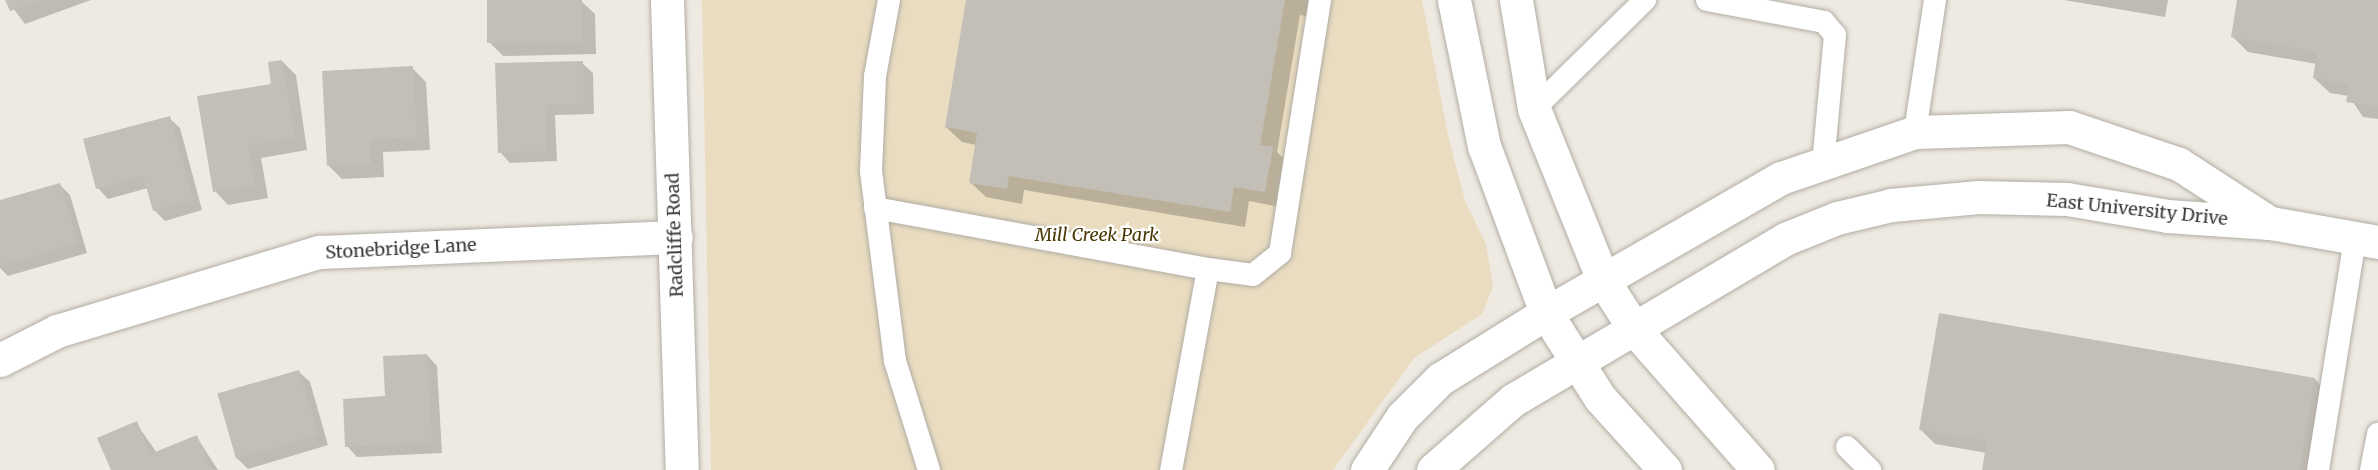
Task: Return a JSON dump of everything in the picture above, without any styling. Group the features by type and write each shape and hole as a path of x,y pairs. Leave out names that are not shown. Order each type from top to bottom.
{"street":[{"name":"Radcliffe Road","path":"667,0 682,470"},
{"path":"1454,0 1484,146 1546,313 1576,365 1665,470"},
{"path":"1516,0 1534,110 1603,280 1635,330 1758,470"},
{"name":"East University Drive","path":"1367,470 1402,417 1440,380 1546,313 1781,178 1915,132 2069,127 2179,164 2270,223"},
{"name":"East University Drive","path":"1433,470 1513,400 1576,365 1785,239 1837,218 1891,205 1979,197 2067,199 2167,216 2270,223"},
{"path":"2270,223 2367,240"},
{"name":"Stonebridge Lane","path":"0,360 57,332 318,252 676,237"}],"lane":[{"path":"890,0 875,76 876,208 895,361 929,470"},
{"path":"876,208 1208,269 1253,275 1280,253 1320,0"},
{"path":"1534,110 1645,0"},
{"path":"1707,0 1824,22 1834,35 1823,164"},
{"path":"1915,132 1935,0"},
{"path":"2318,470 2367,240"},
{"path":"1171,470 1208,269"},
{"path":"2371,470 2378,434"},
{"path":"1847,447 1870,470"}],"green space":[{"name":"Mill Creek Park","path":"702,0 1422,0 1449,140 1465,201 1486,244 1493,287 1482,314 1414,358 1333,470 711,470"}],"building":[{"path":"5,0 40,0 10,11"},
{"path":"487,0 582,0 582,43 487,43"},
{"path":"966,0 1285,0 1260,145 1273,147 1265,192 1234,187 1230,212 1009,176 1007,189 969,183 977,133 945,127"},
{"path":"2237,0 2378,0 2378,107 2346,102 2349,84 2313,78 2317,52 2231,37"},
{"path":"282,60 295,137 248,145 255,185 213,192 197,96 271,84 268,62"},
{"path":"583,61 584,104 545,105 547,151 498,153 495,63"},
{"path":"413,66 417,137 370,139 371,164 327,166 322,71"},
{"path":"170,116 193,200 153,211 143,176 96,189 83,139"},
{"path":"60,183 78,243 0,266 0,200"},
{"path":"1939,313 2315,378 2299,470 1982,470 1987,441 1919,430"},
{"path":"427,354 432,442 345,447 343,399 385,396 383,356"},
{"path":"299,370 318,435 236,459 217,393"},
{"path":"137,421 150,454 197,435 211,470 111,470 97,438"}]}
